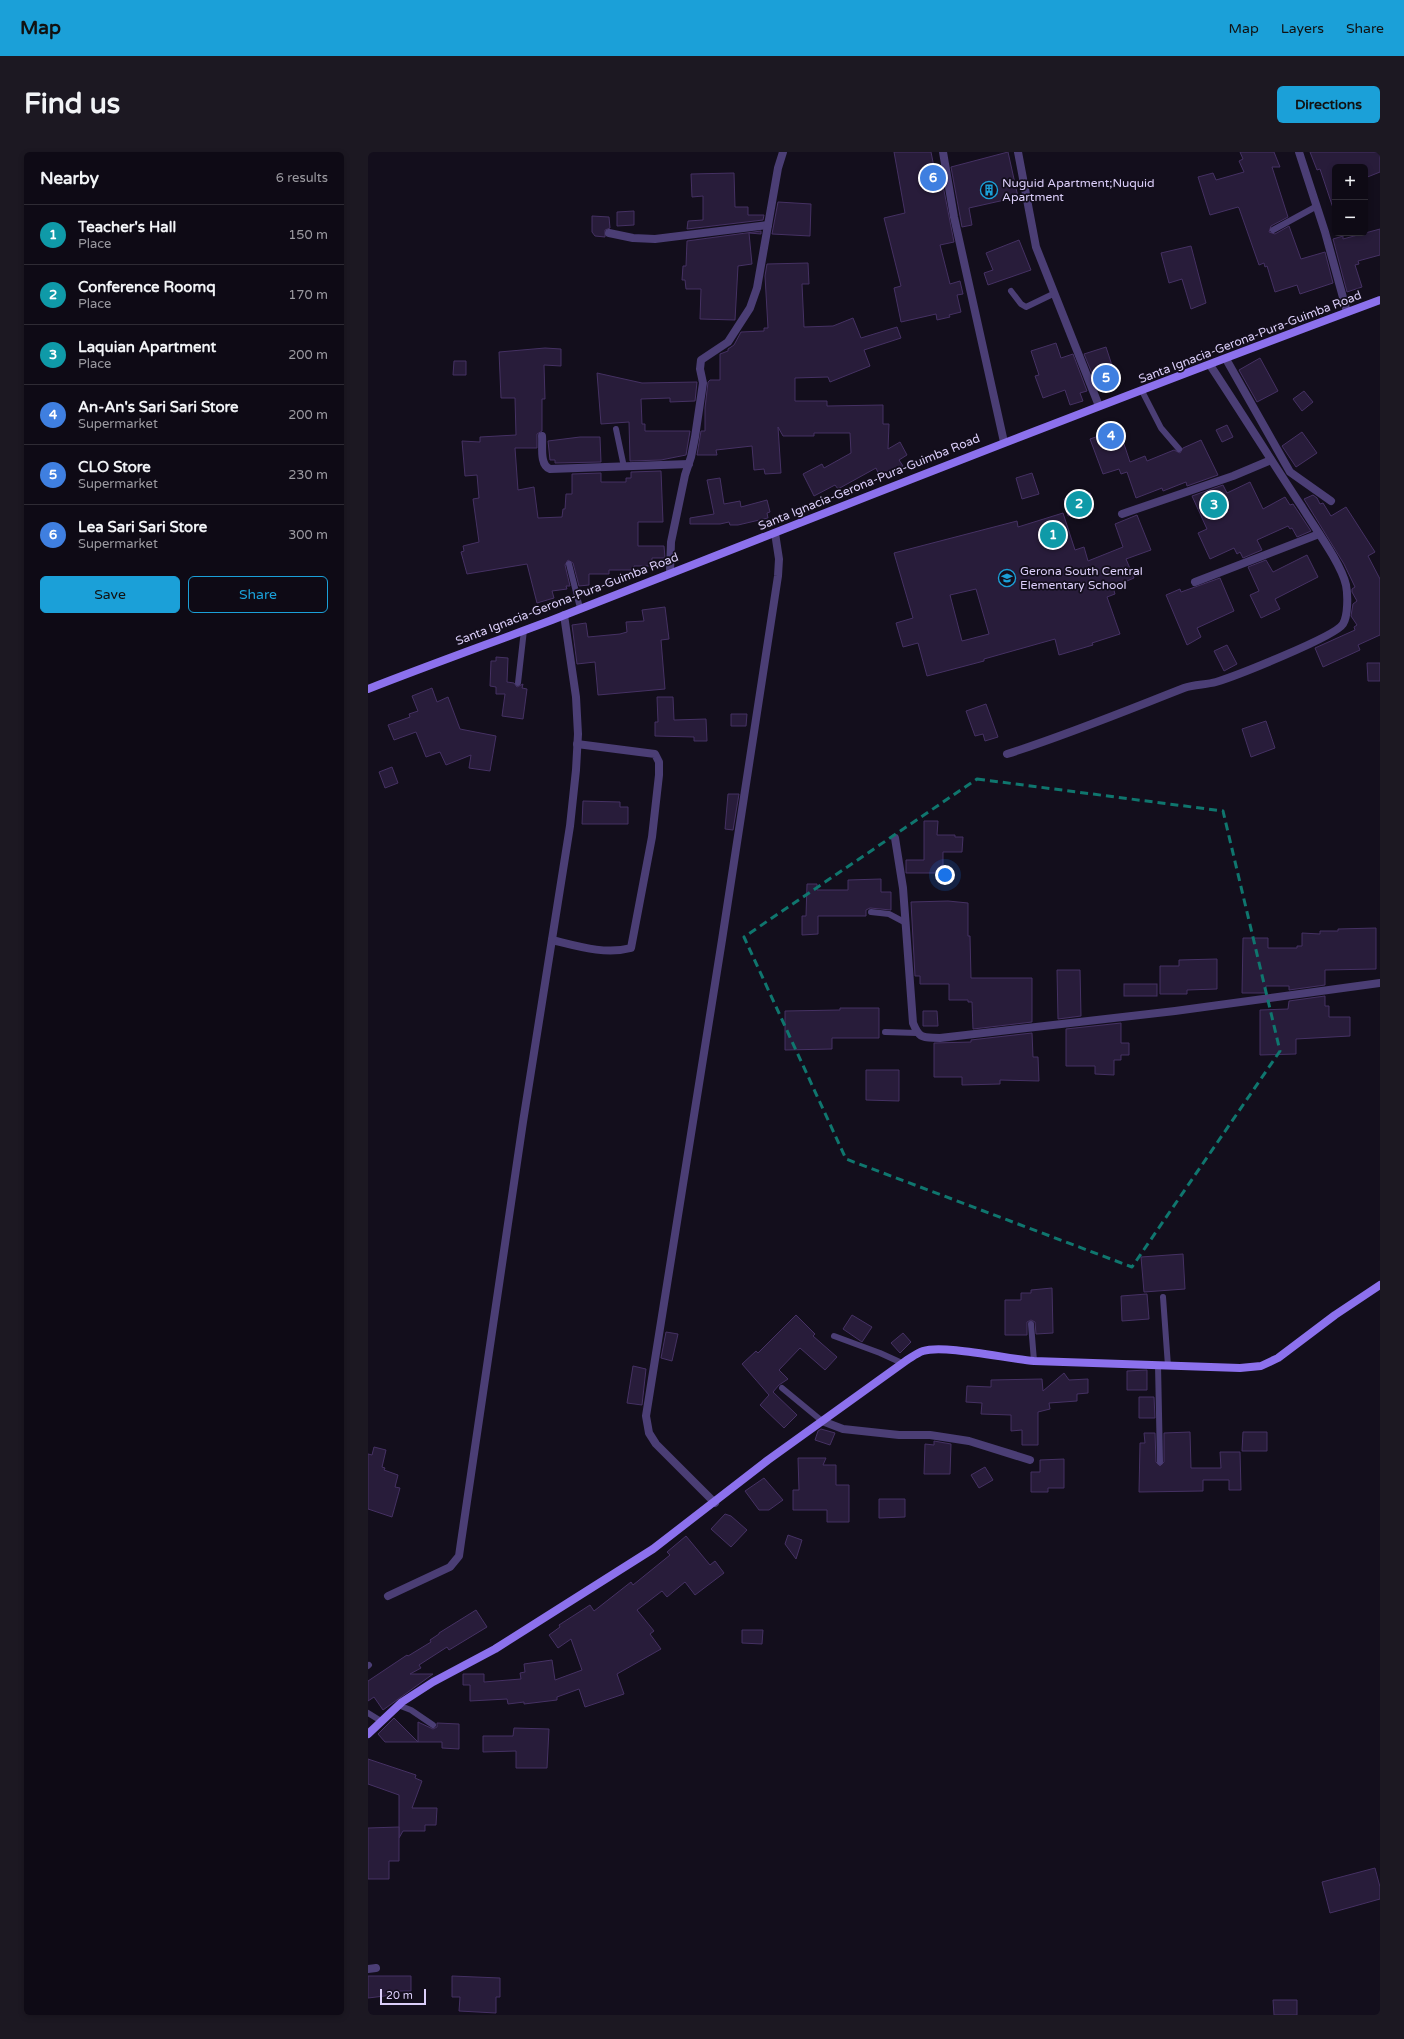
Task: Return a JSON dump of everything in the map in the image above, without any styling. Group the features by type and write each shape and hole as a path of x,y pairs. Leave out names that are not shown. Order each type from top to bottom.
{"street":[{"path":"670,572 671,542 685,474 689,464 695,437 703,383 700,364 701,360 728,342 750,308 757,288 783,152"},
{"path":"943,152 954,217 1004,442"},
{"path":"1018,152 1036,247 1053,294 1075,343 1099,406"},
{"path":"1300,152 1347,312"},
{"path":"609,233 633,238 655,239 768,225"},
{"name":"Santa Ignacia-Gerona-Pura-Guimba Road","path":"368,689 564,615 670,572 775,533 1004,442 1380,300"},
{"path":"1226,359 1290,472 1331,501"},
{"path":"1007,754 1070,733 1186,687 1224,679 1333,632 1342,625 1345,614 1346,586 1340,570 1319,534 1210,365"},
{"path":"542,436 543,463 546,468 550,469 689,464"},
{"path":"1122,514 1233,476 1271,460"},
{"path":"715,1503 656,1444 649,1433 646,1416 721,948 778,576 779,559 775,533"},
{"path":"1195,582 1319,534"},
{"path":"388,1596 450,1567 458,1556 570,826 578,744 576,697 564,615"},
{"path":"552,940 590,949 620,951 631,948 652,837 659,775 659,762 655,754 578,744"},
{"path":"895,838 903,888 914,1023 917,1033 922,1037 940,1038 1175,1011 1380,984"},
{"path":"368,1734 398,1705 433,1682 495,1649 653,1549 715,1503 768,1460 902,1363 924,1351 941,1349 1014,1360 1240,1368 1261,1366 1278,1358 1335,1315 1380,1285"},
{"path":"822,1421 842,1429 899,1435 930,1435 970,1441 1030,1460"}],"lane":[{"path":"1273,230 1317,206"},
{"path":"1011,291 1020,304 1026,307 1053,294"},
{"path":"1142,391 1161,428 1179,449"},
{"path":"616,429 624,467"},
{"path":"568,564 580,608"},
{"path":"518,682 524,630"},
{"path":"368,689 368,694"},
{"path":"871,912 889,914 906,923"},
{"path":"885,1032 917,1033"},
{"path":"1163,1297 1168,1366"},
{"path":"1032,1324 1034,1360"},
{"path":"834,1336 873,1350 902,1363"},
{"path":"1158,1365 1160,1462"},
{"path":"782,1388 822,1421"},
{"path":"398,1705 411,1710 433,1725"},
{"path":"368,1713 381,1721"}],"highlighted area":[{"path":"977,779 1223,811 1280,1051 1132,1267 846,1159 744,937"}],"building":[{"path":"894,152 931,152 935,172 940,170 954,242 940,245 950,284 960,281 963,294 957,295 961,312 949,315 950,317 937,320 936,314 901,322 894,288 901,286 884,218 905,213"},
{"path":"1008,152 1018,197 969,208 972,225 962,227 951,167"},
{"path":"1240,152 1274,152 1280,167 1272,167 1288,217 1271,226 1269,232 1275,234 1289,226 1301,259 1325,252 1333,283 1300,294 1297,285 1275,292 1267,266 1265,267 1264,263 1259,265 1239,208 1238,207 1210,215 1198,177 1213,173 1216,180 1244,172 1239,161 1243,159"},
{"path":"1310,152 1380,152 1380,172 1368,177 1368,164 1332,164 1332,205 1320,169 1317,170"},
{"path":"734,173 735,207 748,207 748,215 764,215 763,220 687,229 688,221 703,220 703,196 692,197 691,174"},
{"path":"778,202 811,204 810,236 772,234"},
{"path":"634,211 634,225 617,226 617,212"},
{"path":"592,216 609,217 610,228 605,230 605,237 595,236 592,232"},
{"path":"1380,229 1380,255 1358,261 1359,264 1355,265 1362,287 1347,292 1333,239 1343,236 1343,239 1354,236 1368,236 1368,232"},
{"path":"761,231 761,234 749,233 752,264 738,266 735,320 700,319 701,289 686,289 685,280 682,280 683,266 686,266 687,241"},
{"path":"1019,240 1031,270 988,285 984,273 993,270 986,253"},
{"path":"1191,246 1206,303 1191,309 1182,279 1169,283 1161,253"},
{"path":"808,263 809,284 802,284 804,327 833,326 853,318 861,338 897,327 901,338 864,350 870,366 830,382 828,377 795,378 795,401 827,401 827,406 883,405 883,424 889,424 888,449 900,442 907,455 899,460 903,466 880,477 876,468 838,489 835,485 814,496 803,474 822,464 824,468 851,453 850,433 814,433 814,436 783,436 778,427 781,473 765,474 764,469 754,470 752,446 716,450 717,455 697,455 701,431 705,431 705,408 708,382 710,380 720,380 720,354 728,351 728,349 734,345 741,332 764,331 764,328 768,328 765,276 767,264"},
{"path":"1056,343 1061,358 1073,354 1087,391 1080,393 1083,401 1070,405 1065,390 1043,398 1035,376 1039,375 1031,351"},
{"path":"1106,347 1117,381 1098,388 1084,354"},
{"path":"545,348 561,349 561,366 544,365 545,399 542,399 542,431 537,434 537,448 515,448 518,490 534,487 538,518 562,517 563,509 565,509 566,494 572,494 572,474 601,473 601,482 626,482 626,478 631,478 631,472 661,471 663,522 638,522 638,546 664,546 665,558 652,558 652,566 634,566 634,570 609,570 609,574 589,574 589,585 579,586 573,563 568,560 565,565 570,586 566,586 567,589 552,591 554,598 537,603 527,564 467,574 461,552 464,551 463,546 479,542 473,499 479,498 477,475 465,476 462,441 480,442 480,437 516,435 515,398 501,398 499,352"},
{"path":"1260,358 1278,391 1257,402 1239,370"},
{"path":"454,361 466,361 466,375 453,375"},
{"path":"597,373 642,383 697,382 695,401 670,402 670,398 641,399 642,424 645,424 645,431 690,431 686,455 661,460 630,461 629,422 601,424"},
{"path":"1304,391 1313,402 1302,411 1293,399"},
{"path":"1227,425 1233,437 1222,442 1216,430"},
{"path":"1119,429 1130,462 1145,456 1147,461 1174,450 1180,453 1183,448 1201,440 1218,475 1187,486 1186,482 1163,491 1162,488 1136,498 1127,472 1121,474 1119,469 1103,474 1090,439"},
{"path":"1302,432 1317,453 1296,467 1282,446"},
{"path":"580,437 600,437 601,462 555,463 555,460 550,460 548,441"},
{"path":"1032,473 1039,494 1022,499 1016,478"},
{"path":"720,478 724,504 740,501 741,507 767,500 770,512 767,513 768,518 738,525 730,525 729,522 720,524 690,524 690,518 714,514 707,480"},
{"path":"1250,482 1263,509 1285,497 1290,505 1293,504 1311,531 1297,537 1292,528 1290,529 1288,526 1257,540 1262,550 1243,558 1240,552 1237,554 1234,548 1210,559 1198,533 1207,529 1192,496 1223,485 1227,493"},
{"path":"1090,493 1094,509 1068,516 1064,499"},
{"path":"1313,495 1317,498 1320,504 1323,503 1331,516 1346,507 1375,552 1368,556 1380,579 1380,635 1358,645 1360,650 1323,667 1315,648 1355,630 1354,627 1357,625 1351,616 1353,604 1357,601 1352,592 1352,589 1355,587 1344,564 1304,499"},
{"path":"1063,513 1075,550 1084,547 1088,561 1123,547 1115,524 1137,515 1151,550 1126,559 1134,578 1113,587 1115,594 1107,597 1120,634 1092,643 1093,645 1059,655 1055,639 984,659 984,661 927,676 918,643 903,647 896,623 913,618 894,553 1017,521 1018,527","holes":["976,589 989,634 962,641 950,595"]},
{"path":"1307,555 1318,577 1275,599 1280,609 1261,618 1250,595 1259,591 1248,567 1266,560 1273,572"},
{"path":"1220,578 1234,611 1197,628 1201,637 1187,645 1166,595 1180,589 1181,592"},
{"path":"665,607 669,639 661,640 665,689 598,695 595,662 577,664 572,625 586,623 588,637 620,634 627,632 626,622 644,621 642,610"},
{"path":"1227,645 1237,664 1224,671 1214,651"},
{"path":"496,657 508,658 507,682 514,683 517,687 523,684 522,688 527,689 523,719 502,716 505,694 496,694 496,687 490,686 491,661 496,661"},
{"path":"1367,663 1380,663 1380,681 1368,681"},
{"path":"432,688 437,702 448,697 460,729 496,736 490,771 469,768 471,755 446,765 440,752 426,757 416,732 394,740 388,725 410,717 409,714 418,711 412,696"},
{"path":"657,697 673,697 674,720 706,719 707,741 694,741 694,737 655,736 655,722 658,722"},
{"path":"986,704 998,737 985,741 983,734 975,736 966,711"},
{"path":"731,714 747,714 746,726 731,726"},
{"path":"1266,721 1275,748 1251,757 1242,729"},
{"path":"392,767 398,783 385,788 379,772"},
{"path":"728,794 739,794 733,830 725,829"},
{"path":"583,801 620,802 620,807 628,807 628,824 582,824"},
{"path":"924,821 938,821 937,835 955,835 955,837 963,837 962,852 943,852 943,873 906,873 906,860 924,860"},
{"path":"881,879 881,892 891,892 891,910 870,908 866,910 866,916 818,916 818,934 802,935 802,916 806,916 807,884 817,884 817,890 848,890 848,880"},
{"path":"948,901 968,903 968,936 970,936 971,978 1032,978 1032,1022 973,1029 972,1002 968,1002 968,1000 949,1000 949,984 920,984 920,976 915,976 911,902"},
{"path":"1376,928 1376,969 1325,970 1325,985 1289,990 1289,986 1266,986 1265,993 1242,993 1243,938 1268,938 1268,948 1297,948 1297,946 1302,946 1302,933 1320,934 1320,931 1338,931 1338,929"},
{"path":"1217,959 1217,989 1187,990 1187,994 1160,994 1160,966 1179,966 1179,960"},
{"path":"1057,970 1080,970 1081,1016 1058,1019"},
{"path":"1124,984 1157,984 1157,996 1124,996"},
{"path":"1325,996 1325,1006 1329,1006 1329,1017 1350,1017 1350,1036 1296,1039 1296,1054 1260,1055 1260,1010 1288,1009 1289,1001"},
{"path":"840,1008 879,1008 879,1038 832,1038 832,1049 785,1050 785,1011 840,1010"},
{"path":"923,1011 937,1011 938,1026 923,1026"},
{"path":"1121,1023 1121,1043 1129,1043 1129,1055 1121,1055 1121,1060 1114,1060 1114,1075 1095,1074 1095,1066 1066,1066 1066,1029"},
{"path":"1032,1033 1033,1057 1038,1057 1039,1081 1000,1080 1000,1084 962,1085 962,1077 934,1077 934,1043 971,1042 971,1040"},
{"path":"866,1070 899,1070 899,1101 866,1100"},
{"path":"1183,1254 1185,1289 1144,1292 1141,1257"},
{"path":"1052,1288 1053,1333 1036,1334 1035,1322 1031,1320 1027,1322 1027,1335 1005,1335 1005,1300 1021,1300 1021,1293 1031,1293 1031,1290"},
{"path":"1147,1294 1149,1319 1122,1321 1121,1296"},
{"path":"796,1315 815,1334 813,1336 837,1357 825,1370 800,1348 779,1370 788,1379 779,1385 773,1392 797,1415 784,1428 760,1405 769,1395 742,1364 756,1351 758,1353"},
{"path":"852,1315 872,1327 862,1342 843,1329"},
{"path":"666,1332 678,1334 672,1361 661,1358"},
{"path":"903,1333 911,1342 900,1353 891,1343"},
{"path":"633,1366 646,1369 642,1405 627,1403"},
{"path":"1147,1370 1147,1390 1127,1390 1127,1371"},
{"path":"1064,1373 1069,1380 1088,1379 1088,1393 1077,1394 1077,1401 1049,1403 1050,1409 1038,1412 1038,1445 1022,1445 1022,1430 1011,1431 1011,1415 981,1414 982,1403 966,1402 967,1386 991,1387 991,1380 1042,1379 1043,1391"},
{"path":"1139,1397 1154,1397 1155,1418 1139,1418"},
{"path":"821,1429 835,1433 830,1445 815,1440 818,1431"},
{"path":"1190,1432 1191,1468 1221,1468 1220,1452 1240,1452 1241,1490 1229,1490 1229,1480 1203,1480 1203,1491 1139,1492 1140,1443 1145,1443 1144,1433 1155,1433 1156,1462 1160,1466 1164,1462 1164,1433"},
{"path":"1243,1432 1267,1432 1267,1451 1242,1451"},
{"path":"934,1441 951,1444 950,1474 924,1474 925,1444 934,1445"},
{"path":"374,1447 386,1450 382,1467 385,1468 384,1470 398,1475 395,1487 400,1488 392,1517 368,1509 368,1454 372,1455"},
{"path":"798,1458 826,1458 823,1465 836,1465 836,1485 849,1485 849,1522 827,1522 827,1510 793,1510 793,1490 799,1490"},
{"path":"1064,1459 1064,1488 1048,1488 1048,1492 1031,1492 1031,1472 1040,1472 1040,1460"},
{"path":"985,1467 993,1480 979,1488 971,1475"},
{"path":"764,1478 783,1500 769,1510 759,1510 745,1491"},
{"path":"879,1499 905,1499 905,1517 879,1518"},
{"path":"725,1514 731,1516 747,1530 731,1547 711,1529"},
{"path":"788,1535 802,1540 796,1559 785,1544"},
{"path":"686,1536 710,1565 715,1561 724,1573 695,1595 685,1582 667,1597 662,1591 637,1610 654,1631 650,1634 661,1649 617,1674 624,1694 585,1707 579,1689 557,1697 557,1700 524,1704 524,1702 508,1704 507,1699 470,1701 470,1685 463,1685 463,1674 484,1674 484,1682 521,1679 520,1673 525,1672 524,1664 552,1660 555,1680 582,1670 571,1639 558,1648 549,1635 560,1627 559,1625 590,1605 594,1611 631,1582 633,1585 670,1555 667,1552"},
{"path":"476,1610 487,1627 449,1650 447,1647 419,1665 421,1668 410,1674 433,1674 383,1710 374,1697 368,1701 368,1681 407,1655 408,1656 431,1642 430,1640 439,1633"},
{"path":"742,1630 763,1630 762,1644 742,1643"},
{"path":"394,1718 418,1742 385,1742 378,1734"},
{"path":"418,1722 433,1729 437,1727 437,1723 459,1724 459,1749 442,1748 442,1742 418,1742"},
{"path":"514,1728 549,1729 547,1768 516,1768 516,1751 483,1752 483,1736 513,1736"},
{"path":"368,1759 416,1775 415,1778 422,1781 412,1808 437,1808 436,1825 425,1825 425,1831 403,1831 399,1838 399,1795 368,1784"},
{"path":"399,1827 399,1861 389,1861 389,1879 368,1879 368,1828"},
{"path":"1375,1868 1380,1887 1380,1899 1330,1913 1322,1882"},
{"path":"368,1976 411,1976 411,1991 393,1991 393,1995 368,1998"},
{"path":"452,1976 500,1978 500,1997 496,1997 496,2013 459,2011 460,1997 452,1997"},
{"path":"1273,2000 1297,2000 1297,2015 1274,2015"}],"place":[{"name":"Lea Sari Sari Store","path":"933,178"},
{"name":"Nuguid Apartment;Nuquid Apartment","path":"989,190"},
{"name":"CLO Store","path":"1106,378"},
{"name":"An-An's Sari Sari Store","path":"1111,436"},
{"name":"Conference Roomq","path":"1079,504"},
{"name":"Laquian Apartment","path":"1214,505"},
{"name":"Teacher's Hall","path":"1053,535"},
{"name":"Gerona South Central Elementary School","path":"1007,578"}]}
